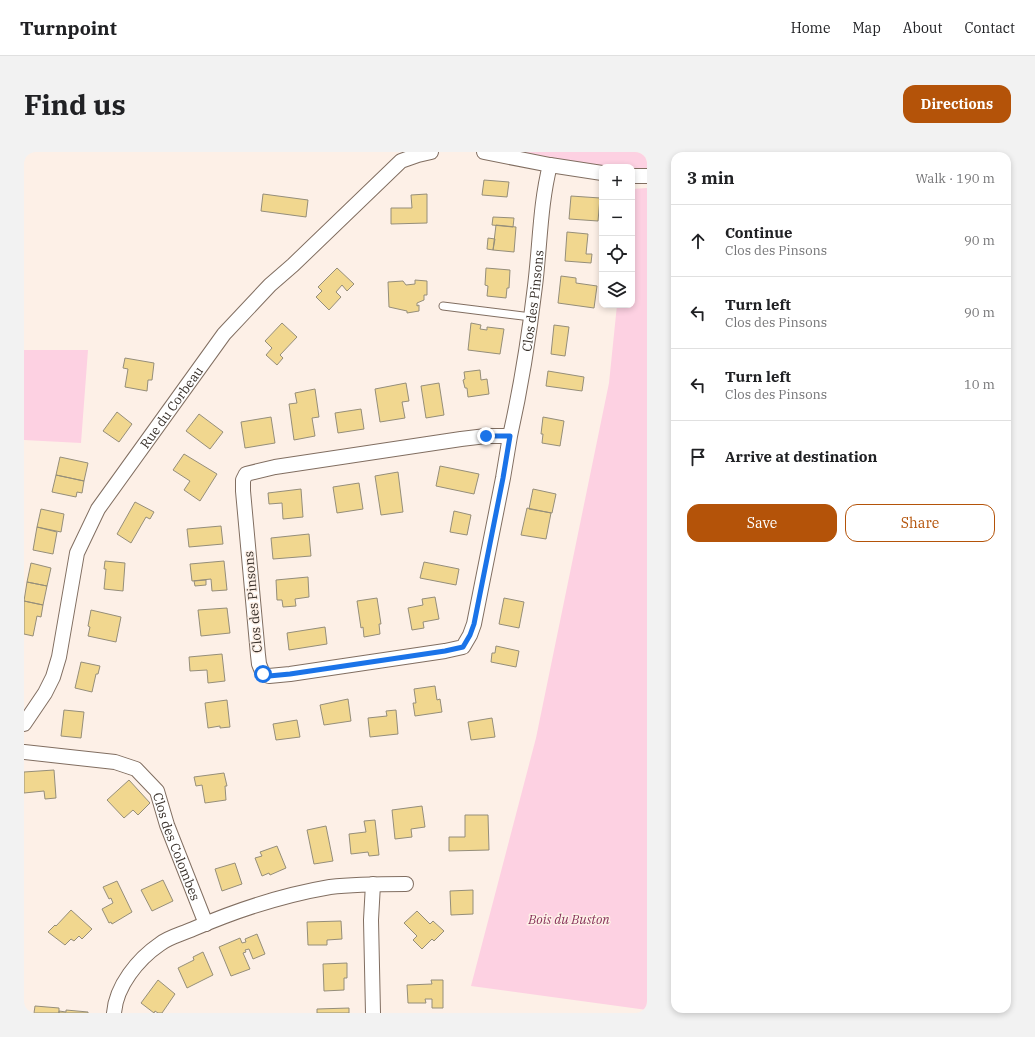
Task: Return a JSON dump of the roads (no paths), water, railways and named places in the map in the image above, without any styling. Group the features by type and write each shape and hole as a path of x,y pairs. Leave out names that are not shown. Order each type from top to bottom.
{"street":[{"path":"484,152 550,166 599,173"},
{"name":"Rue du Corbeau","path":"24,724 45,693 55,670 59,657 77,553 98,509 116,482 182,393 208,355 224,334 245,311 270,285 309,250 392,169 401,161 422,153"},
{"name":"Clos des Pinsons","path":"510,436 486,436 453,440 275,467 246,474 243,491 258,655 259,664 263,674 269,676 290,674 449,650 463,647 470,635 474,624 510,436 519,397 535,286 547,178 550,166"},
{"path":"635,176 647,176"},
{"name":"Clos des Colombes","path":"24,752 115,762 136,769 157,791 167,825 206,924"},
{"path":"373,884 371,920 373,1013"},
{"path":"114,1013 119,994 128,975 143,956 161,943 262,903 299,893 332,887 373,884 406,884"}],"lane":[{"path":"443,306 495,314 531,317"}],"park label":[{"name":"Bois du Buston","path":"569,919"}]}
